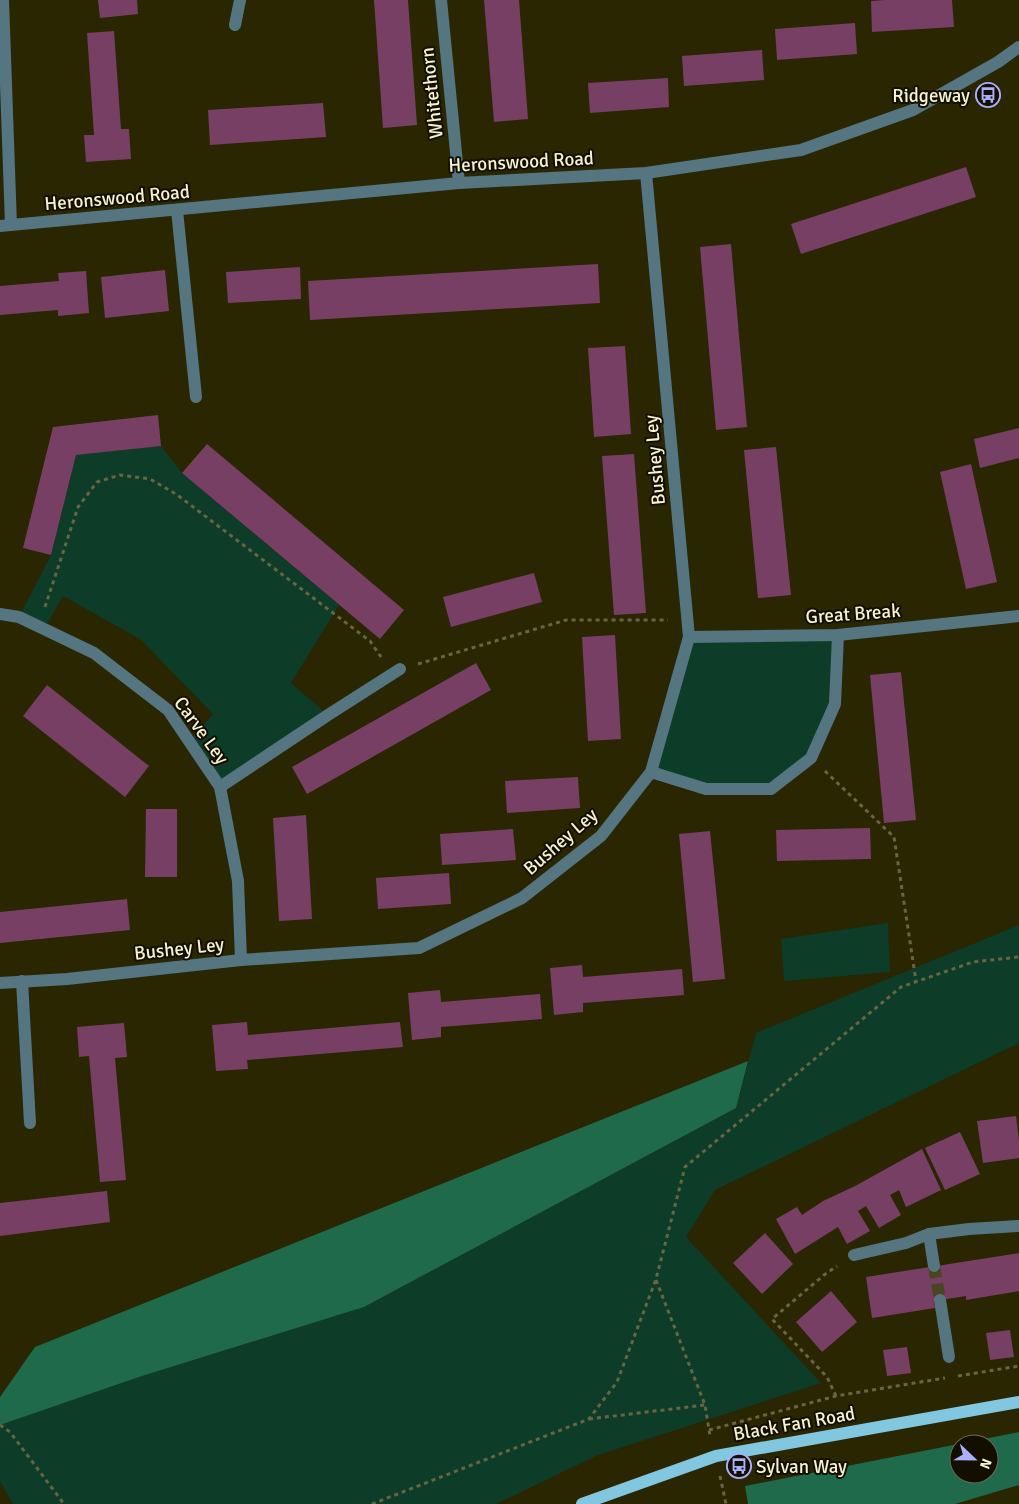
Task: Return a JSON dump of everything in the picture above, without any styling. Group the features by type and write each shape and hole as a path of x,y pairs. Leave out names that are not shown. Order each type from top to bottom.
{"main road":[{"name":"Black Fan Road","path":"582,1504 716,1456 1019,1402"}],"street":[{"path":"3,0 6,226"},
{"path":"235,25 240,0"},
{"name":"Whitethorn","path":"441,0 459,183"},
{"name":"Heronswood Road","path":"6,226 459,183 646,173 800,150 912,110 998,62 1019,47"},
{"name":"Bushey Ley","path":"0,983 67,979 241,960 419,948 522,898 601,836 651,772 689,637 646,173"},
{"path":"176,210 196,396"},
{"name":"Carve Ley","path":"0,614 19,617 94,653 168,710 220,787 238,881 241,960"},
{"name":"Great Break","path":"689,637 838,635 1019,616"},
{"path":"651,772 706,789 771,789 811,758 835,704 838,635"},
{"path":"220,787 396,671"},
{"path":"22,981 30,1123"},
{"path":"854,1255 906,1242 929,1234 1019,1226"},
{"path":"929,1234 934,1266"},
{"path":"940,1300 949,1357"}],"path":[{"path":"39,626 78,507 97,482 120,475 150,479 176,494 370,641 396,671 566,620 688,620"},
{"path":"811,758 894,837 916,981"},
{"path":"589,1419 617,1382 656,1279 685,1167 901,987 973,962 1019,957"},
{"path":"836,1396 827,1377 772,1319 824,1275 854,1255"},
{"path":"656,1279 704,1405 709,1430 836,1396 1019,1366"},
{"path":"372,1504 589,1419 704,1405"},
{"path":"0,1426 10,1432 64,1504"},
{"path":"722,1484 726,1504"}],"green space":[{"path":"161,446 182,473 339,605 291,683 328,715 220,787 189,741 213,714 140,639 63,596 44,629 19,617 51,555 76,455"},
{"path":"838,635 835,704 811,758 771,789 706,789 651,772 689,637"},
{"path":"888,923 890,972 784,981 781,939"},
{"path":"1019,925 1019,1043 715,1190 686,1237 821,1383 598,1455 496,1504 13,1504 0,1481 0,1425 139,1377 364,1307 736,1108 756,1033"},
{"path":"748,1061 736,1108 364,1307 139,1377 0,1425 0,1397 35,1347"},
{"path":"1019,1432 1019,1485 955,1504 748,1504 745,1486 949,1446 949,1484 999,1484 999,1436"}],"building":[{"path":"98,0 137,0 138,14 100,18"},
{"path":"374,0 408,0 417,125 383,128"},
{"path":"484,0 519,0 528,119 494,122"},
{"path":"952,0 954,27 872,32 871,1"},
{"path":"855,23 857,54 777,60 775,29"},
{"path":"114,31 121,129 129,129 131,159 86,162 84,135 94,135 87,33"},
{"path":"762,50 764,80 684,86 682,56"},
{"path":"668,78 669,107 590,113 588,83"},
{"path":"323,103 326,137 210,145 208,110"},
{"path":"966,167 976,197 801,254 791,224"},
{"path":"731,244 747,427 716,430 700,247"},
{"path":"598,264 600,303 310,320 308,281"},
{"path":"300,267 301,299 228,303 226,272"},
{"path":"165,270 169,311 105,318 101,277"},
{"path":"86,271 89,313 58,316 58,310 0,315 0,286 59,281 58,273"},
{"path":"625,346 631,434 594,437 588,348"},
{"path":"158,415 161,446 76,455 51,555 23,548 53,427"},
{"path":"1019,428 1019,458 980,468 974,439"},
{"path":"207,444 404,610 380,639 182,473"},
{"path":"776,447 791,595 758,598 744,450"},
{"path":"634,454 646,613 614,615 602,456"},
{"path":"971,464 997,582 966,589 940,472"},
{"path":"534,573 542,602 451,627 443,597"},
{"path":"615,635 621,739 588,741 582,637"},
{"path":"476,663 491,690 307,794 292,767"},
{"path":"901,672 916,820 884,823 870,675"},
{"path":"47,685 149,766 125,797 23,716"},
{"path":"578,777 580,808 507,813 505,781"},
{"path":"146,809 177,809 177,877 145,877"},
{"path":"306,815 312,919 279,921 273,818"},
{"path":"870,828 871,859 777,861 776,830"},
{"path":"513,829 516,860 442,865 440,834"},
{"path":"710,831 725,979 693,982 679,834"},
{"path":"449,873 451,904 378,909 376,878"},
{"path":"127,899 130,930 0,943 0,912"},
{"path":"582,965 583,977 682,969 684,995 583,1003 583,1012 554,1015 550,968"},
{"path":"440,990 441,1002 540,994 542,1019 441,1027 441,1037 412,1040 408,993"},
{"path":"247,1022 248,1035 400,1022 403,1047 247,1060 248,1069 216,1071 212,1025"},
{"path":"124,1023 127,1057 115,1058 126,1180 100,1182 89,1056 79,1057 77,1027"},
{"path":"1016,1116 1019,1158 983,1163 977,1121"},
{"path":"960,1132 980,1174 945,1190 925,1148"},
{"path":"922,1149 941,1190 906,1207 899,1190 890,1195 901,1215 879,1228 866,1206 858,1211 870,1231 847,1244 838,1227 795,1254 776,1219 797,1207 802,1215 823,1201 855,1186"},
{"path":"107,1191 110,1222 0,1236 0,1203"},
{"path":"765,1233 793,1264 762,1294 733,1263"},
{"path":"1019,1253 1019,1291 966,1300 966,1296 934,1301 935,1308 872,1318 866,1277"},
{"path":"831,1291 857,1322 822,1352 796,1322"},
{"path":"1010,1330 1014,1357 990,1360 986,1333"},
{"path":"907,1347 911,1373 887,1376 883,1350"}],"tunnel":[{"path":"934,1266 940,1300"}],"place":[{"name":"Ridgeway","path":"988,95"},
{"name":"Sylvan Way","path":"739,1466"}]}
